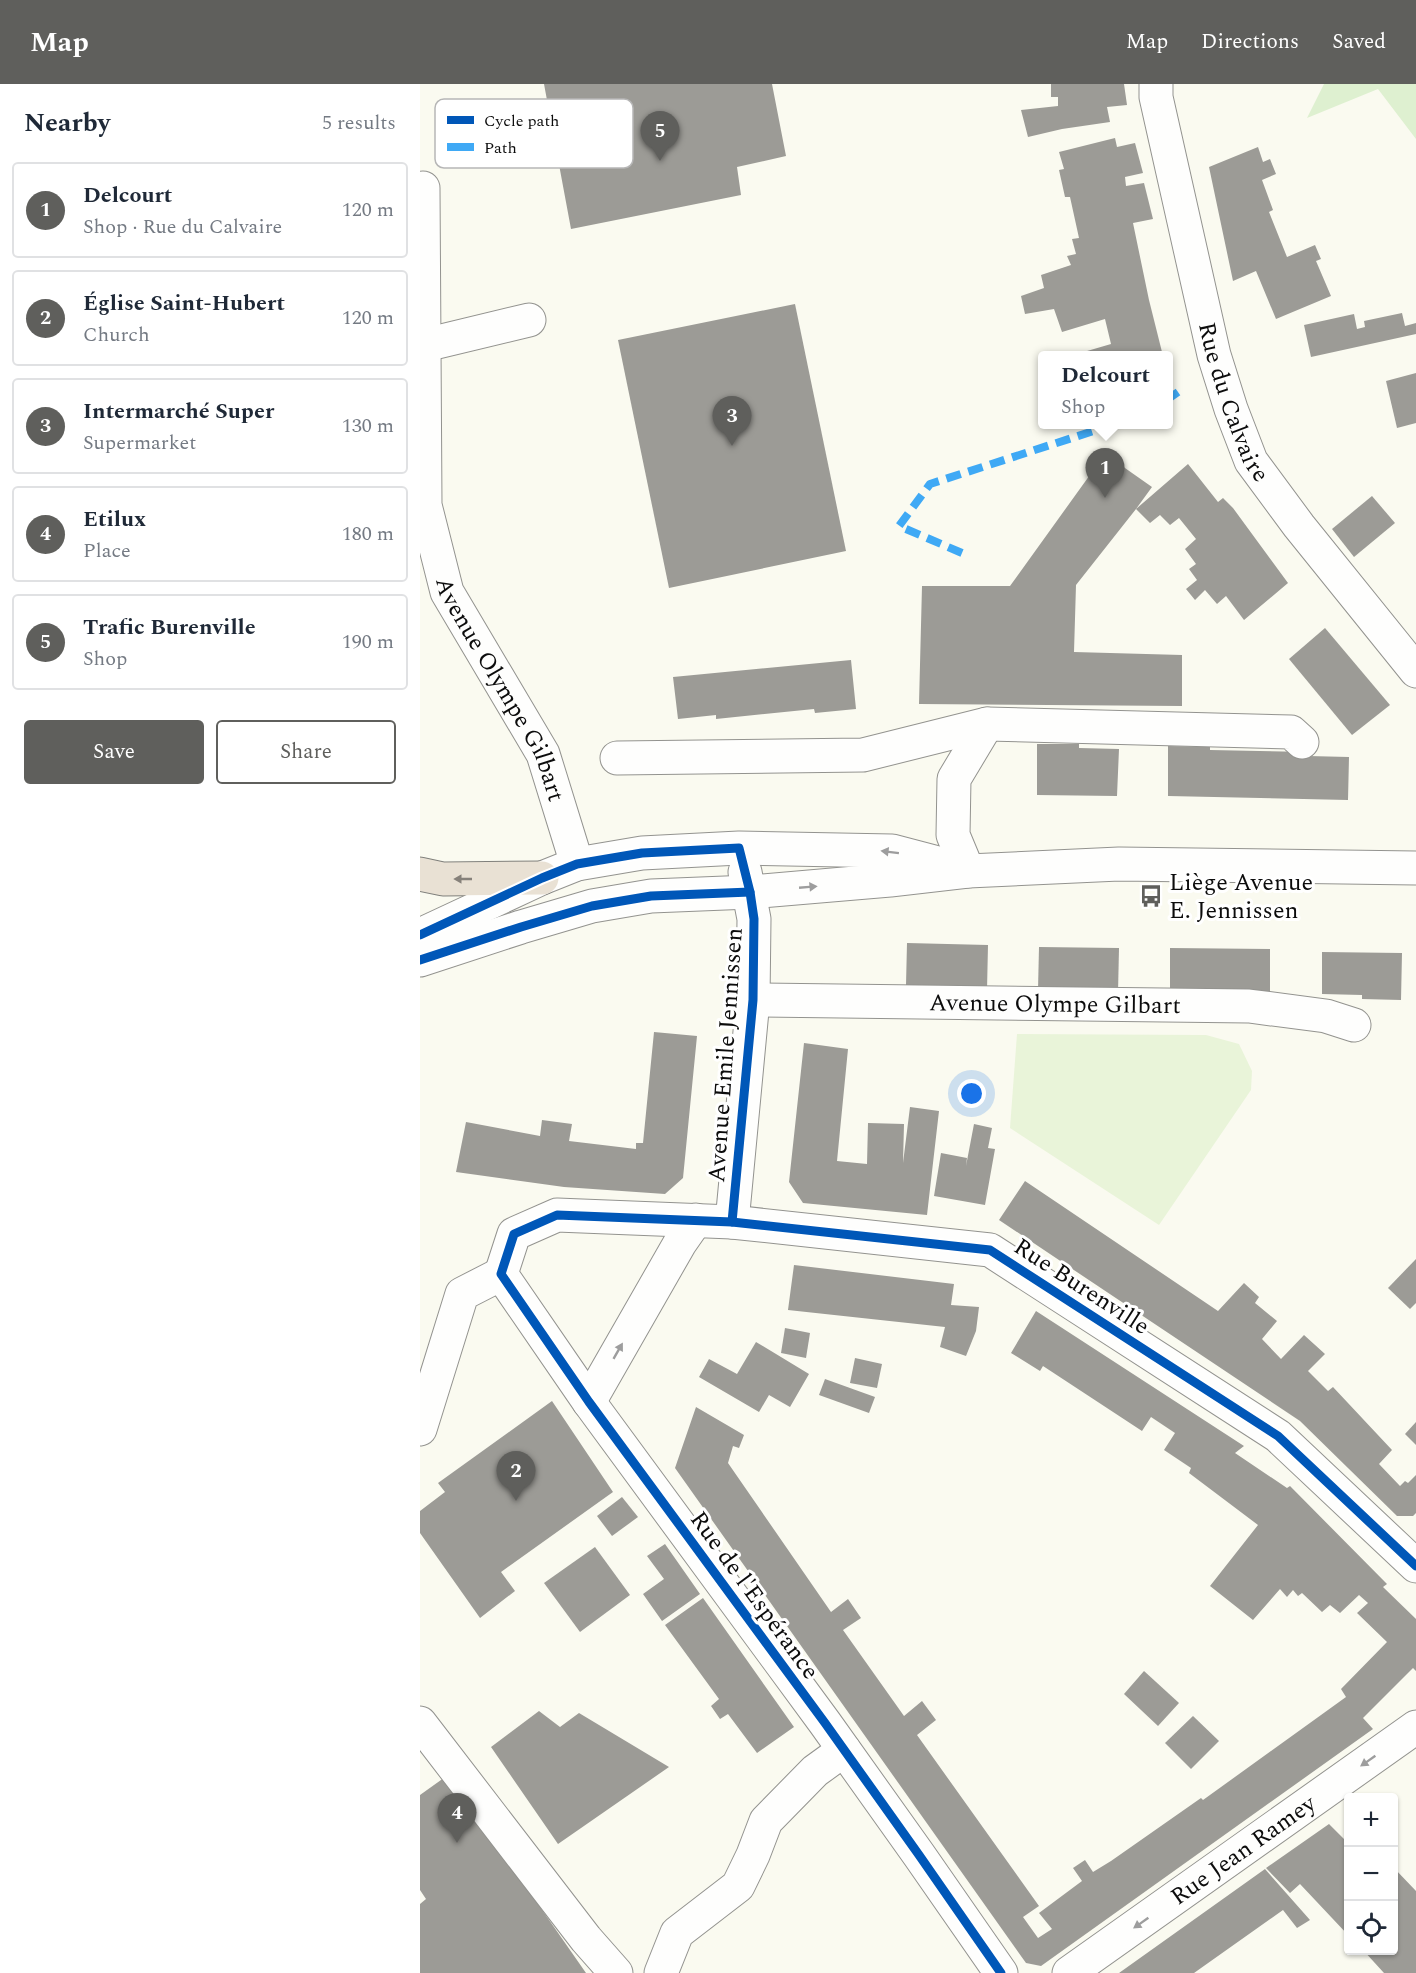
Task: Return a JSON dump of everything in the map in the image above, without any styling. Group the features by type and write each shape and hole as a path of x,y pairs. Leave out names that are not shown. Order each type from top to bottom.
{"highway":[{"path":"420,874 443,879 542,878"}],"street":[{"name":"Rue du Calvaire","path":"1156,84 1156,96 1214,355 1251,461 1299,526 1416,671"},
{"name":"Avenue Olympe Gilbart","path":"423,188 425,505 447,592 543,753 577,864"},
{"path":"425,345 529,320"},
{"path":"617,758 863,755 987,724 1291,732 1302,742"},
{"path":"968,871 953,835 954,779 987,724"},
{"path":"420,935 577,864 642,853 740,848 892,851 968,871"},
{"name":"Avenue Emile Jennissen","path":"732,1222 753,1000 754,920 740,848"},
{"path":"420,960 592,906 651,897 750,892 968,871 1119,864 1416,868"},
{"name":"Avenue Olympe Gilbart","path":"753,1000 1249,1006 1326,1016 1354,1025"},
{"name":"Rue Burenville","path":"501,1274 514,1234 557,1215 732,1222 990,1250 1278,1436 1414,1560"},
{"path":"589,1402 680,1243 696,1220"},
{"path":"420,1429 462,1294 501,1274"},
{"name":"Rue de l'Espérance","path":"501,1274 589,1402 844,1750 1000,1973"},
{"path":"420,1723 586,1939 616,1973"},
{"name":"Rue Jean Ramey","path":"1069,1973 1416,1727"},
{"path":"661,1973 677,1933 738,1886 766,1821 815,1771 844,1750"}],"green space":[{"path":"1324,84 1416,84 1416,139 1378,89 1307,118"},
{"path":"1017,1034 1206,1035 1239,1044 1252,1071 1251,1090 1159,1225 1010,1128"}],"building":[{"path":"544,84 772,84 786,156 737,167 741,195 571,229 560,168 633,168 633,99 547,99"},
{"path":"1051,84 1124,84 1127,105 1107,107 1110,122 1028,137 1021,110 1058,106 1058,97 1051,97"},
{"path":"1115,138 1117,147 1135,143 1143,173 1125,177 1126,186 1144,183 1153,219 1133,223 1162,351 1087,351 1111,344 1105,319 1062,332 1054,309 1025,314 1021,296 1044,288 1041,275 1071,265 1067,256 1076,254 1072,239 1079,238 1070,197 1065,197 1059,170 1064,169 1059,152"},
{"path":"1258,147 1263,162 1270,159 1276,174 1262,180 1273,210 1269,212 1287,257 1315,245 1321,259 1316,261 1331,296 1276,319 1256,271 1233,281 1209,167"},
{"path":"795,304 846,551 669,588 618,340"},
{"path":"1402,313 1405,326 1416,323 1416,334 1311,357 1304,325 1354,314 1357,329 1365,327 1364,321"},
{"path":"1416,373 1416,423 1397,428 1386,381"},
{"path":"1105,454 1152,487 1076,585 1074,652 1182,655 1182,706 919,704 922,586 1010,586"},
{"path":"1188,464 1218,502 1223,498 1233,508 1288,583 1244,620 1226,596 1217,604 1205,590 1195,600 1186,589 1197,580 1189,569 1196,564 1185,549 1196,539 1179,518 1170,525 1160,515 1150,523 1136,509"},
{"path":"1372,496 1395,523 1354,557 1332,529"},
{"path":"1325,628 1390,705 1352,735 1289,659"},
{"path":"851,660 856,709 815,713 814,709 716,719 716,715 678,719 673,677"},
{"path":"1037,744 1079,744 1079,748 1119,749 1117,796 1037,795"},
{"path":"1168,746 1210,747 1210,750 1308,752 1308,756 1349,757 1348,800 1168,796"},
{"path":"907,943 988,945 987,990 906,985"},
{"path":"1039,947 1119,948 1118,993 1038,990"},
{"path":"1170,948 1270,949 1270,996 1170,995"},
{"path":"1322,952 1402,953 1401,1000 1362,999 1362,995 1322,994"},
{"path":"654,1032 697,1036 683,1178 665,1194 564,1187 456,1172 466,1122 540,1136 542,1120 572,1124 569,1141 636,1149 636,1143 643,1143"},
{"path":"804,1043 848,1049 837,1161 867,1164 868,1123 904,1124 903,1163 910,1107 939,1111 927,1215 803,1203 789,1182"},
{"path":"974,1124 992,1128 988,1148 995,1149 985,1205 934,1196 941,1153 967,1158 966,1166"},
{"path":"1025,1181 1218,1311 1244,1283 1259,1297 1255,1303 1277,1321 1262,1339 1281,1359 1304,1335 1325,1354 1308,1371 1328,1391 1333,1387 1392,1450 1379,1464 1400,1486 1405,1481 1408,1483 1416,1475 1416,1513 1413,1516 1397,1516 1300,1421 999,1220"},
{"path":"1416,1259 1416,1303 1410,1309 1388,1288"},
{"path":"794,1265 954,1284 951,1305 979,1307 976,1331 966,1356 940,1347 945,1327 788,1310"},
{"path":"1036,1311 1244,1446 1235,1453 1287,1488 1290,1486 1387,1584 1383,1587 1416,1619 1416,1671 1413,1668 1363,1718 1373,1729 1041,1966 1026,1963 675,1468 696,1407 744,1435 739,1448 733,1446 728,1463 831,1612 848,1599 861,1618 843,1630 904,1716 922,1701 936,1720 917,1735 1039,1906 1023,1917 1038,1938 1052,1929 1039,1913 1082,1881 1073,1868 1085,1860 1093,1872 1201,1798 1203,1800 1346,1697 1341,1689 1387,1642 1357,1613 1368,1603 1359,1595 1340,1613 1330,1605 1322,1612 1302,1593 1298,1596 1293,1590 1287,1597 1280,1589 1253,1620 1210,1586 1258,1525 1189,1473 1191,1468 1164,1450 1175,1433 1151,1417 1142,1431 1043,1366 1040,1371 1011,1353"},
{"path":"785,1328 810,1333 806,1358 781,1353"},
{"path":"756,1342 809,1374 790,1407 769,1395 759,1412 699,1377 709,1359 737,1374"},
{"path":"855,1358 882,1364 877,1388 850,1383"},
{"path":"825,1379 875,1397 869,1413 819,1395"},
{"path":"552,1401 613,1492 501,1572 515,1591 480,1618 420,1533 420,1511 445,1492 438,1483"},
{"path":"1416,1422 1416,1445 1405,1434"},
{"path":"622,1497 638,1517 612,1536 597,1516"},
{"path":"665,1544 700,1594 662,1621 643,1594 664,1579 647,1556"},
{"path":"595,1547 630,1595 580,1632 544,1583"},
{"path":"703,1598 794,1727 757,1753 728,1714 720,1719 711,1706 719,1699 665,1625"},
{"path":"1144,1671 1179,1703 1158,1726 1124,1694"},
{"path":"539,1711 560,1727 579,1713 669,1767 558,1844 491,1747"},
{"path":"1193,1716 1219,1741 1191,1769 1165,1743"},
{"path":"448,1775 586,1973 420,1973 420,1904 426,1899 420,1890 420,1795"},
{"path":"1329,1824 1344,1839 1344,1931 1300,1884 1290,1893 1266,1868"},
{"path":"1265,1869 1310,1920 1297,1928 1283,1910 1194,1973 1119,1973"},
{"path":"1398,1872 1416,1891 1416,1973 1384,1973 1368,1955 1398,1955"}],"marked path":[{"path":"1173,396 1178,392"},
{"path":"962,553 899,526 930,484 1100,429"}],"cycle path":[{"path":"420,935 577,864 642,853 739,848 754,919 753,1000 732,1222"},
{"path":"420,960 592,906 651,896 750,892"},
{"path":"1001,1973 825,1723 589,1402 501,1274 514,1234 557,1215 732,1222 990,1250 1278,1436 1416,1566"}],"place":[{"name":"Trafic Burenville","path":"660,161"},
{"name":"Intermarché Super","path":"732,446"},
{"name":"Delcourt","path":"1105,498"},
{"name":"Liège Avenue E. Jennissen","path":"1151,896"},
{"name":"Église Saint-Hubert","path":"516,1501"},
{"name":"Etilux","path":"457,1843"}]}
